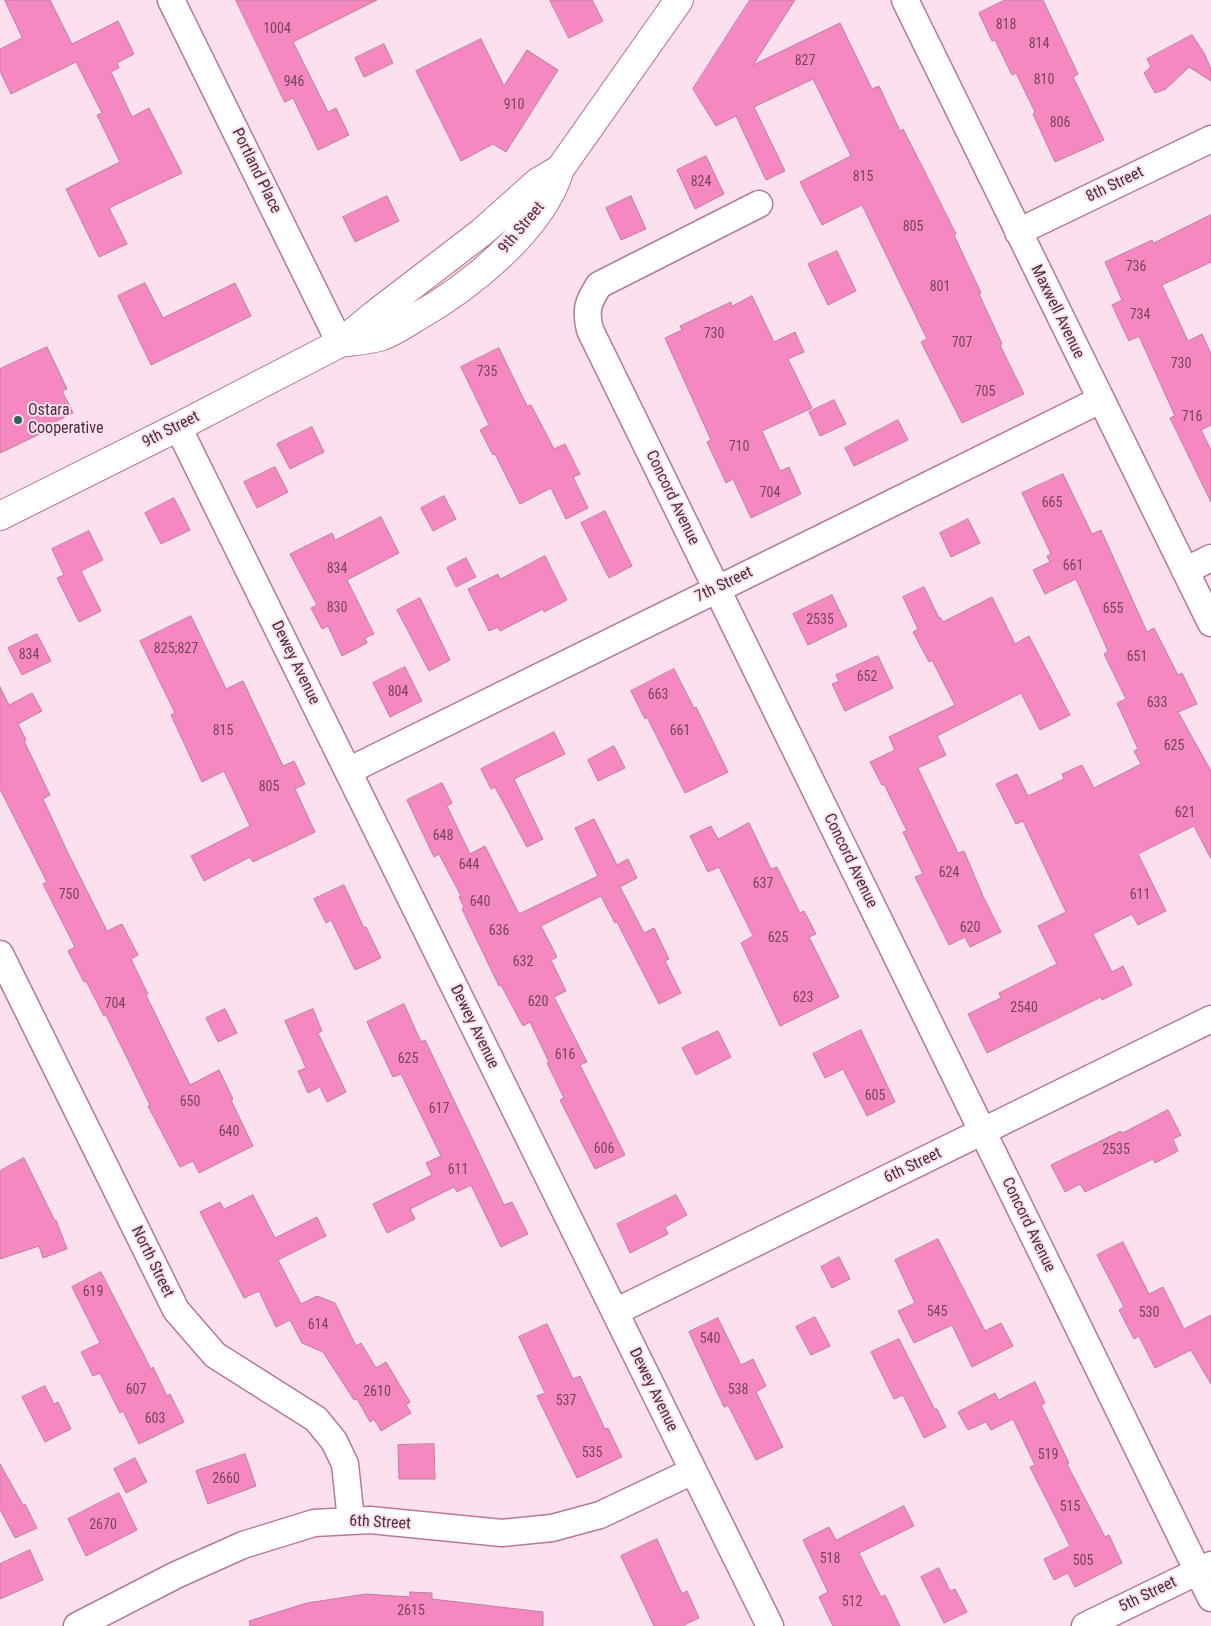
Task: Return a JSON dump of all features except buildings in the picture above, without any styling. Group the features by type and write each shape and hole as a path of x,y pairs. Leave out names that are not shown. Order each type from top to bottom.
{"street":[{"name":"Portland Place","path":"171,0 340,343"},
{"name":"9th Street","path":"0,516 340,343 482,232 538,182 560,169 679,0"},
{"name":"Maxwell Avenue","path":"905,0 1211,623"},
{"name":"8th Street","path":"1018,232 1211,139"},
{"name":"Concord Avenue","path":"759,204 599,285 590,300 586,315 590,330 983,1132 1204,1568 1211,1598"},
{"name":"7th Street","path":"348,771 716,588 905,498 1100,400"},
{"name":"Dewey Avenue","path":"178,427 770,1626"},
{"path":"1185,571 1211,558"},
{"name":"North Street","path":"0,954 176,1310 215,1355 316,1420 334,1441 345,1464 350,1520"},
{"name":"6th Street","path":"615,1312 1211,1019"},
{"name":"6th Street","path":"77,1626 103,1620 176,1575 243,1545 314,1524 370,1520 502,1533 552,1528 600,1515 693,1471"},
{"name":"5th Street","path":"1085,1626 1204,1568"}],"place":[{"name":"Ostara Cooperative","path":"18,420"}]}
